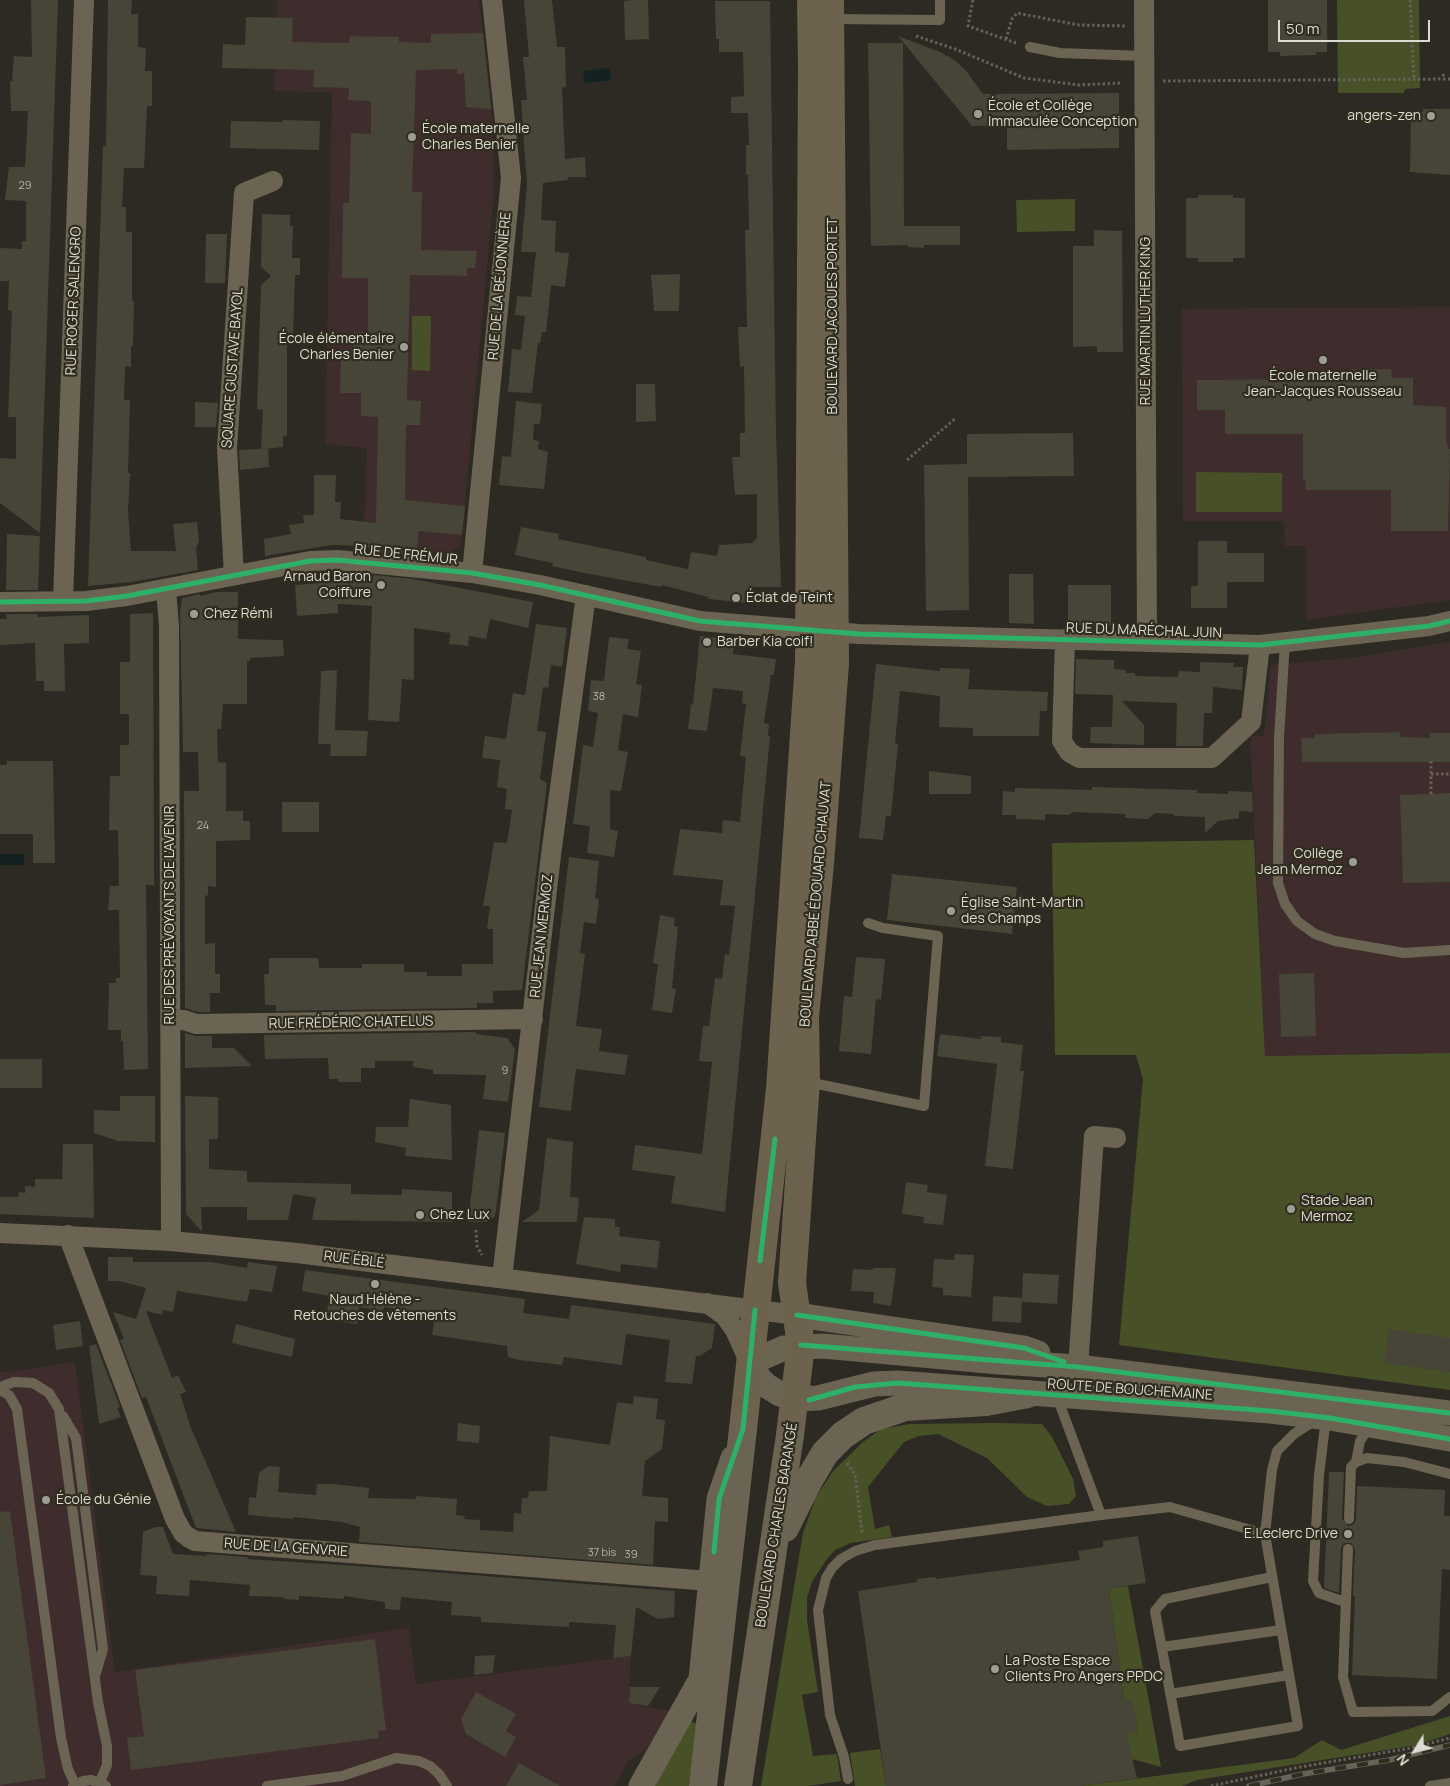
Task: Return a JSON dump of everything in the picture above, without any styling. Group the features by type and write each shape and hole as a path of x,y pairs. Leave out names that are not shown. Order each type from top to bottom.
{"highway":[{"path":"772,1554 799,1498 826,1452 843,1435 864,1421 888,1411 905,1407 986,1402 1028,1394"},
{"path":"703,1786 743,1429"},
{"name":"BOULEVARD CHARLES BARANGÉ","path":"738,1786 790,1435"}],"main road":[{"name":"BOULEVARD JACQUES PORTET","path":"808,631 811,0"},
{"name":"BOULEVARD JACQUES PORTET","path":"830,9 835,633"},
{"name":"BOULEVARD ABBÉ ÉDOUARD CHAUVAT","path":"755,1310 780,1090 809,661 808,631"},
{"name":"BOULEVARD ABBÉ ÉDOUARD CHAUVAT","path":"792,1264 806,1081 804,1017 820,864 836,663 835,633"},
{"name":"BOULEVARD CHARLES BARANGÉ","path":"790,1435 803,1400 801,1345 792,1295 792,1264"},
{"path":"743,1429 755,1310"}],"street":[{"name":"RUE ROGER SALENGRO","path":"63,601 84,0"},
{"name":"RUE DE LA BÉJONNIÈRE","path":"472,573 511,178 492,0"},
{"name":"RUE MARTIN LUTHER KING","path":"1144,0 1147,642"},
{"name":"SQUARE GUSTAVE BAYOL","path":"234,575 227,448 244,193 273,181"},
{"name":"RUE DE FRÉMUR","path":"0,602 63,601 127,596 310,561 337,560 472,573 586,595 700,621 808,631"},
{"name":"RUE DES PRÉVOYANTS DE L'AVENIR","path":"166,589 169,626 172,975 170,1020 171,1241"},
{"name":"RUE JEAN MERMOZ","path":"502,1278 551,855 586,595"},
{"name":"RUE DU MARÉCHAL JUIN","path":"808,631 1260,645 1429,626 1450,621"},
{"path":"1065,639 1062,740 1068,752 1080,758 1212,758 1250,722 1260,645"},
{"name":"RUE FRÉDÉRIC CHATELUS","path":"170,1020 184,1020 196,1024 533,1019"},
{"path":"1078,1367 1094,1136 1116,1138"},
{"name":"RUE ÉBLÉ","path":"0,1233 171,1241 297,1253 797,1315"},
{"name":"RUE DE LA GENVRIE","path":"68,1235 175,1520 182,1533 195,1541 710,1581"},
{"name":"RUE ÉBLÉ","path":"707,1304 725,1316 735,1330 750,1363"},
{"name":"ROUTE DE BOUCHEMAINE","path":"797,1315 1024,1348 1078,1367"},
{"name":"ROUTE DE BOUCHEMAINE","path":"750,1363 784,1348 801,1345 1078,1367 1450,1413"},
{"path":"750,1363 759,1378 768,1386 780,1394 803,1400"},
{"name":"ROUTE DE BOUCHEMAINE","path":"803,1400 874,1384 898,1383 1270,1411 1327,1418 1450,1439"},
{"path":"641,1786 701,1679 719,1499 743,1429"}],"lane":[{"path":"830,9 940,20 940,0"},
{"path":"1030,47 1060,54 1144,56"},
{"path":"1285,642 1279,737 1278,883 1285,904 1297,921 1315,934 1335,941 1404,954 1450,950"},
{"path":"806,1081 924,1106 938,936 883,928 868,923"},
{"path":"14,1382 33,1383 49,1393 59,1409 95,1676 108,1746 103,1784 87,1780 74,1785 68,1768 61,1738 17,1409 9,1395 0,1389 14,1382"},
{"path":"1057,1396 1101,1515"},
{"path":"1272,1577 1165,1599 1155,1611 1180,1746 1298,1726 1265,1534 1272,1470 1277,1451 1294,1434 1327,1418"},
{"path":"1327,1418 1324,1426 1322,1447 1312,1582 1319,1593 1345,1602"},
{"path":"1356,1462 1360,1441 1371,1425"},
{"path":"1349,1519 1351,1467 1356,1462 1367,1458 1404,1462 1450,1474"},
{"path":"848,1779 844,1757 830,1715 818,1610 826,1578 832,1568 841,1560 875,1545 1170,1507 1265,1534"},
{"path":"1348,1549 1342,1677 1353,1712 1432,1711 1450,1697"},
{"path":"1162,1647 1281,1630"},
{"path":"1170,1694 1289,1675"},
{"path":"266,1786 342,1776 396,1758 419,1761 430,1766 439,1774 447,1786"},
{"path":"1430,1786 1450,1783"}],"path":[{"path":"973,0 968,26 1006,40 1012,19 1017,13 1079,24 1127,26"},
{"path":"1410,0 1414,80"},
{"path":"909,36 919,37 955,49 1024,78 1080,85 1122,83"},
{"path":"1443,74 1444,79"},
{"path":"1166,81 1450,79"},
{"path":"907,460 956,418"},
{"path":"1430,761 1431,794"},
{"path":"1431,774 1450,774"},
{"path":"476,1230 476,1246 484,1258"},
{"path":"845,1459 856,1474 864,1549"},
{"path":"1211,1786 1300,1766 1411,1748 1450,1738"}],"shaded area":[{"path":"277,0 479,0 492,109 494,192 462,535 459,546 447,555 363,548 367,448 325,444 332,92 274,91"},
{"path":"609,68 611,80 585,83 583,71"},
{"path":"1450,307 1450,600 1306,620 1306,546 1285,546 1284,521 1183,521 1182,309"},
{"name":"Collège Jean Mermoz","path":"1450,642 1450,1053 1265,1056 1250,736 1264,736 1271,665 1352,658"},
{"path":"0,854 24,854 24,865 0,865"},
{"name":"École du Génie","path":"75,1362 115,1672 409,1628 416,1684 631,1656 629,1703 669,1711 649,1747 628,1761 615,1786 0,1786 0,1373"}],"green space":[{"path":"1337,0 1419,0 1420,88 1405,89 1404,93 1338,93"},
{"path":"1075,199 1075,231 1017,232 1016,200"},
{"path":"412,316 431,316 430,371 412,370"},
{"path":"1196,472 1282,473 1282,512 1196,512"},
{"name":"Stade Jean Mermoz","path":"1254,840 1265,1056 1450,1053 1450,1390 1119,1345 1143,1079 1136,1055 1055,1055 1052,843"},
{"path":"909,1424 1042,1424 1052,1437 1073,1479 1076,1496 1069,1504 1047,1506 1027,1497 987,1458 938,1434 919,1436 904,1442 868,1487 875,1529 889,1525 892,1537 851,1543 835,1550 812,1582 807,1597 807,1620 818,1692 802,1695 813,1756 837,1754 841,1781 808,1786 761,1786 803,1533 816,1497 833,1471 863,1442 881,1429"},
{"path":"1128,1586 1161,1767 1132,1759 1126,1732 1137,1733 1124,1701 1109,1588"},
{"path":"1450,1716 1450,1734 1417,1745 1197,1780 1182,1786 1079,1786 1294,1758 1322,1740 1341,1750"},
{"path":"690,1721 697,1724 689,1786 655,1786"},
{"path":"880,1749 886,1786 855,1786 850,1753"}],"building":[{"path":"31,0 58,0 40,533 0,503 0,458 16,459 16,417 8,417 12,311 8,310 9,281 0,281 0,248 22,249 22,241 26,241 26,201 5,200 9,167 25,167 28,111 11,111 10,81 12,81 14,56 32,57"},
{"path":"108,0 132,0 131,14 138,14 138,47 146,48 145,71 152,71 152,106 147,106 144,168 124,168 122,207 126,207 126,232 132,232 132,301 134,301 131,367 125,366 124,400 130,400 128,511 131,551 176,551 173,524 197,522 199,541 196,548 198,570 132,582 88,586 103,146 106,146"},
{"path":"524,0 552,0 557,47 565,47 566,87 562,88 565,159 585,157 586,177 568,177 568,180 543,183 541,220 556,221 555,252 569,253 565,287 551,285 546,332 542,332 540,343 538,343 532,393 508,392 512,349 521,350 525,316 515,315 517,296 531,297 536,252 521,252 527,185 521,100 527,100 523,57 529,57"},
{"path":"648,0 649,39 625,40 624,1"},
{"path":"1268,0 1327,0 1327,52 1316,52 1316,55 1280,56 1280,52 1268,52"},
{"path":"715,1 770,1 776,432 781,587 749,587 748,603 708,599 708,597 662,585 661,587 579,572 552,566 553,563 515,555 521,527 559,534 558,539 646,557 646,560 688,569 691,552 717,556 719,545 752,543 757,538 757,494 735,495 732,457 740,457 740,433 745,433 744,366 740,367 738,327 747,327 745,230 749,230 748,175 746,175 746,145 749,145 748,113 731,113 731,97 744,96 743,52 719,52 719,39 716,39"},
{"path":"246,17 293,18 292,42 349,43 350,36 399,37 399,42 431,43 431,34 483,33 491,109 466,107 464,73 457,74 457,69 416,70 412,192 422,192 421,250 477,251 475,268 467,268 467,276 410,275 407,400 421,401 420,425 406,425 405,500 465,506 462,535 419,531 416,556 374,552 374,549 364,546 332,545 265,556 264,539 291,534 289,525 304,523 303,515 314,515 314,475 336,475 335,502 341,502 340,519 376,523 378,417 361,416 361,393 340,393 341,351 353,351 354,332 368,332 368,278 342,278 343,203 349,203 351,133 371,134 371,101 348,100 349,88 313,87 314,70 222,68 223,44 245,45"},
{"path":"898,36 940,52 956,61 967,72 983,94 1119,93 1119,148 1007,150 1007,125 972,126"},
{"path":"868,43 903,43 904,226 960,226 960,245 924,245 924,248 908,247 908,245 871,246"},
{"path":"1423,109 1450,109 1450,175 1410,172 1411,112 1423,112"},
{"path":"283,120 320,121 319,150 230,148 231,121 283,122"},
{"path":"1198,195 1233,195 1233,198 1245,198 1245,258 1233,258 1233,262 1198,262 1198,258 1186,258 1186,198 1198,198"},
{"path":"262,214 290,215 290,226 293,226 292,258 300,258 300,275 295,275 293,336 287,336 287,436 283,436 283,447 268,449 269,467 240,470 239,450 261,449 263,410 257,409 261,285 271,276 261,267"},
{"path":"1094,230 1122,231 1123,352 1097,352 1097,346 1073,347 1073,246 1094,246"},
{"path":"206,234 227,234 225,283 205,283"},
{"path":"680,274 679,311 654,311 651,275"},
{"path":"1391,369 1392,378 1413,378 1413,405 1446,407 1446,439 1448,449 1450,449 1448,531 1391,531 1391,490 1306,490 1305,480 1303,480 1303,434 1225,434 1225,410 1197,410 1197,380 1347,379 1347,370"},
{"path":"636,384 655,384 656,421 636,422"},
{"path":"516,401 542,404 540,424 534,424 533,440 539,441 538,449 548,452 544,489 499,485 502,456 511,457"},
{"path":"195,402 218,403 216,427 195,427"},
{"path":"1073,433 1074,476 968,477 969,610 926,611 924,465 967,464 967,434"},
{"path":"7,534 40,536 38,590 6,590"},
{"path":"1198,541 1227,541 1227,553 1264,553 1264,582 1227,582 1227,608 1191,608 1191,586 1198,586"},
{"path":"1009,574 1033,574 1034,624 1009,623"},
{"path":"373,575 413,579 533,602 528,628 490,619 486,639 469,636 468,646 449,644 450,633 414,628 414,680 402,679 399,722 368,720 372,606 338,604 338,613 297,616 295,585 373,579"},
{"path":"1068,585 1111,585 1111,626 1068,625"},
{"path":"216,592 238,592 238,639 283,640 284,656 250,658 250,661 247,661 247,704 223,704 221,729 217,729 218,762 226,763 226,811 243,811 243,821 250,821 250,840 216,841 216,887 208,886 208,895 205,896 205,944 215,943 215,974 220,974 220,993 210,993 210,1012 198,1012 185,1008 184,791 199,791 198,752 183,752 180,612 182,598"},
{"path":"153,613 154,885 146,885 148,1069 124,1070 121,1030 108,1030 109,983 116,983 116,978 120,978 119,910 108,910 110,886 119,886 118,830 109,830 110,776 120,776 120,745 129,745 129,714 120,714 120,662 130,662 130,614"},
{"path":"6,614 38,614 38,617 89,615 89,643 64,644 65,691 44,691 44,681 36,681 35,643 0,645 0,619 7,619"},
{"path":"536,624 567,628 562,667 551,665 548,688 543,687 537,731 546,732 540,779 547,783 522,990 493,991 493,1003 477,1003 477,1008 276,1011 276,1005 265,1005 264,974 269,974 269,958 318,958 319,968 362,968 362,964 404,964 404,972 427,972 427,976 462,976 462,964 493,964 493,929 487,929 490,906 483,906 494,842 507,843 512,810 505,809 507,789 497,787 500,760 482,758 485,736 506,739 513,693 525,695"},
{"path":"700,636 735,639 733,654 776,659 774,675 771,675 764,723 769,724 768,736 770,736 725,1212 671,1203 675,1176 632,1170 635,1145 702,1154 712,1062 699,1061 703,1026 709,1026 715,978 722,979 725,954 729,955 735,906 720,905 723,880 673,875 680,829 722,833 723,820 740,822 746,757 740,756 746,704 742,703 743,691 713,688 707,731 688,729 691,704 693,705"},
{"path":"609,637 629,639 627,649 641,651 636,684 642,685 638,717 623,714 618,750 628,752 621,791 610,790 610,829 618,831 614,857 587,853 590,826 573,824 583,745 593,747 598,713 588,711 591,680 604,681"},
{"path":"1076,659 1114,660 1114,669 1126,670 1126,673 1135,673 1135,676 1178,677 1179,671 1200,672 1200,662 1234,663 1233,667 1243,667 1242,690 1213,687 1212,713 1204,713 1203,746 1176,746 1177,703 1122,701 1144,725 1144,745 1090,743 1091,727 1112,727 1113,695 1075,694"},
{"path":"876,664 940,671 940,668 970,669 968,689 1048,692 1047,711 1040,711 1039,736 973,736 973,728 939,727 940,696 900,691 895,743 898,744 891,816 886,816 883,840 859,838"},
{"path":"337,670 335,730 368,731 366,756 330,756 331,744 318,744 321,671"},
{"path":"1400,732 1400,737 1430,738 1430,733 1450,733 1450,762 1302,762 1301,738 1315,738 1315,734"},
{"path":"7,761 53,761 55,863 33,863 33,834 0,834 0,765 7,765"},
{"path":"929,771 971,776 971,794 929,794"},
{"path":"1092,787 1197,790 1197,793 1228,794 1228,791 1252,792 1253,812 1239,811 1239,818 1218,821 1205,833 1205,817 1175,816 1173,814 1155,813 1148,819 1125,818 1125,814 1073,812 1069,815 1045,814 1045,820 1016,819 1016,815 1002,815 1003,791 1015,792 1015,788 1092,790"},
{"path":"1450,793 1450,882 1403,883 1400,795"},
{"path":"282,802 319,802 319,832 282,832"},
{"path":"569,857 599,861 595,898 599,899 596,924 584,922 580,953 585,954 576,1026 602,1029 599,1051 628,1055 625,1075 576,1069 571,1111 539,1107"},
{"name":"Église Saint-Martin des Champs","path":"892,874 1017,887 1012,934 887,920"},
{"path":"660,915 675,918 674,926 678,927 672,988 676,989 672,1013 652,1010 658,964 653,963"},
{"path":"856,957 885,959 881,1000 876,999 871,1054 839,1051 844,996 852,997"},
{"path":"1314,973 1316,1036 1281,1037 1279,974"},
{"path":"476,1032 476,1034 507,1038 515,1049 508,1102 483,1099 486,1075 433,1074 433,1070 413,1067 413,1061 375,1061 375,1068 361,1068 361,1082 338,1082 338,1079 329,1079 328,1058 265,1059 264,1035"},
{"path":"185,1033 196,1036 212,1036 212,1048 234,1048 252,1066 185,1068"},
{"path":"940,1034 981,1039 981,1036 1001,1037 1001,1042 1023,1045 1020,1071 1024,1071 1013,1169 985,1166 997,1064 937,1056"},
{"path":"0,1059 42,1059 42,1088 0,1088"},
{"path":"120,1096 155,1096 155,1142 118,1141 94,1133 94,1110 120,1111"},
{"path":"185,1096 218,1097 218,1139 209,1139 209,1169 247,1171 247,1182 351,1184 351,1194 402,1195 402,1189 452,1192 452,1222 312,1220 316,1198 293,1194 288,1220 247,1220 247,1207 201,1207 202,1232 186,1214"},
{"path":"410,1099 451,1105 452,1160 405,1156 406,1148 375,1142 376,1127 408,1127"},
{"path":"479,1130 505,1133 498,1195 495,1216 487,1222 468,1222"},
{"path":"547,1138 573,1142 570,1197 579,1198 577,1222 522,1222 539,1210"},
{"path":"63,1144 93,1144 94,1218 0,1214 0,1197 18,1197 19,1192 25,1193 25,1186 35,1187 35,1179 62,1179"},
{"path":"906,1182 928,1185 927,1192 947,1195 943,1225 923,1223 924,1217 902,1214"},
{"path":"584,1217 615,1219 615,1227 620,1227 619,1236 660,1241 657,1268 621,1264 620,1272 576,1264"},
{"path":"955,1254 974,1255 971,1297 943,1295 943,1288 932,1287 934,1259 954,1260"},
{"path":"108,1257 133,1257 133,1262 210,1262 247,1268 248,1262 277,1266 272,1292 250,1289 247,1302 177,1291 173,1312 163,1310 162,1315 146,1311 172,1378 178,1375 186,1392 180,1394 191,1428 236,1532 196,1528 146,1397 142,1398 120,1340 124,1339 113,1312 136,1319 146,1288 119,1281 108,1281"},
{"path":"873,1268 896,1268 891,1306 873,1303 874,1292 851,1291 853,1269 873,1270"},
{"path":"305,1270 525,1299 523,1313 569,1319 571,1305 715,1324 712,1348 700,1356 696,1356 692,1384 665,1382 670,1340 626,1334 622,1365 564,1357 562,1365 519,1360 508,1357 507,1346 432,1335 435,1314 384,1307 383,1311 359,1307 357,1324 326,1320 329,1296 302,1291"},
{"path":"1023,1273 1059,1275 1057,1304 1022,1302"},
{"path":"993,1296 1022,1298 1021,1323 992,1321"},
{"path":"80,1321 83,1346 56,1350 53,1325"},
{"path":"236,1324 295,1339 292,1357 232,1343"},
{"path":"1389,1329 1450,1338 1450,1372 1384,1363"},
{"path":"96,1344 120,1407 117,1408 121,1417 99,1424 89,1346"},
{"path":"634,1396 658,1399 656,1419 665,1420 662,1449 645,1461 642,1496 668,1498 668,1522 655,1521 653,1565 359,1542 360,1527 342,1522 248,1515 249,1497 256,1498 259,1473 268,1466 280,1467 278,1492 316,1495 317,1484 335,1484 369,1488 368,1498 416,1499 416,1496 457,1499 456,1515 465,1516 464,1519 480,1520 480,1530 513,1532 514,1513 521,1514 522,1498 528,1498 529,1491 547,1491 550,1436 610,1445 617,1402 633,1404"},
{"path":"458,1423 480,1426 479,1443 457,1441"},
{"path":"1329,1472 1344,1472 1342,1519 1348,1526 1353,1525 1356,1520 1357,1486 1445,1490 1444,1516 1450,1516 1450,1570 1442,1569 1437,1679 1352,1675 1355,1549 1351,1543 1344,1543 1341,1548 1339,1593 1324,1588"},
{"path":"10,1511 46,1778 0,1785 0,1512"},
{"path":"156,1527 163,1527 173,1554 247,1557 248,1559 675,1591 674,1617 658,1619 636,1607 631,1656 613,1658 616,1625 569,1622 569,1627 481,1622 481,1617 451,1615 452,1602 401,1597 400,1610 385,1609 385,1602 344,1596 344,1599 299,1596 299,1600 285,1599 283,1597 249,1596 250,1585 190,1580 189,1596 156,1594 157,1576 140,1575 143,1532"},
{"name":"La Poste Espace Clients Pro Angers PPDC","path":"1138,1536 1146,1583 1109,1588 1124,1701 1133,1700 1138,1733 1126,1733 1137,1778 1079,1786 886,1786 858,1591 917,1582 917,1579 935,1577 936,1579 1080,1560 1078,1551 1103,1547 1103,1541"},
{"path":"375,1639 386,1730 378,1731 379,1738 131,1770 127,1738 144,1736 135,1670"},
{"path":"495,1655 493,1673 474,1675 475,1656"},
{"path":"630,1687 660,1687 648,1706 629,1703"},
{"path":"476,1692 516,1714 506,1731 516,1737 505,1757 466,1734 461,1719"},
{"path":"519,1763 560,1786 506,1786"}],"railway":[{"path":"1249,1786 1303,1774 1389,1760 1450,1745"}],"cycle path":[{"path":"0,602 86,601 127,596 310,561 337,560 472,573 540,585 700,621 859,634 1260,645 1429,626 1450,621"},
{"path":"760,1261 775,1139"},
{"path":"714,1552 719,1499 743,1429 755,1310"},
{"path":"797,1315 1024,1348 1064,1362"},
{"path":"801,1345 1078,1367 1450,1413"},
{"path":"809,1400 855,1387 898,1383 1270,1411 1330,1418 1450,1439"}],"place":[{"name":"École et Collège Immaculée Conception","path":"978,114"},
{"name":"angers-zen","path":"1431,116"},
{"name":"École maternelle Charles Benier","path":"412,137"},
{"name":"École élémentaire Charles Benier","path":"404,347"},
{"name":"École maternelle Jean-Jacques Rousseau","path":"1323,360"},
{"name":"Arnaud Baron Coiffure","path":"381,585"},
{"name":"Éclat de Teint","path":"736,598"},
{"name":"Chez Rémi","path":"194,614"},
{"name":"Barber Kia coif!","path":"707,642"},
{"name":"Collège Jean Mermoz","path":"1353,862"},
{"name":"Église Saint-Martin des Champs","path":"951,911"},
{"name":"Stade Jean Mermoz","path":"1291,1209"},
{"name":"Chez Lux","path":"420,1215"},
{"name":"Naud Hélène - Retouches de vêtements","path":"375,1284"},
{"name":"École du Génie","path":"46,1500"},
{"name":"E.Leclerc Drive","path":"1348,1534"},
{"name":"La Poste Espace Clients Pro Angers PPDC","path":"995,1669"}]}
